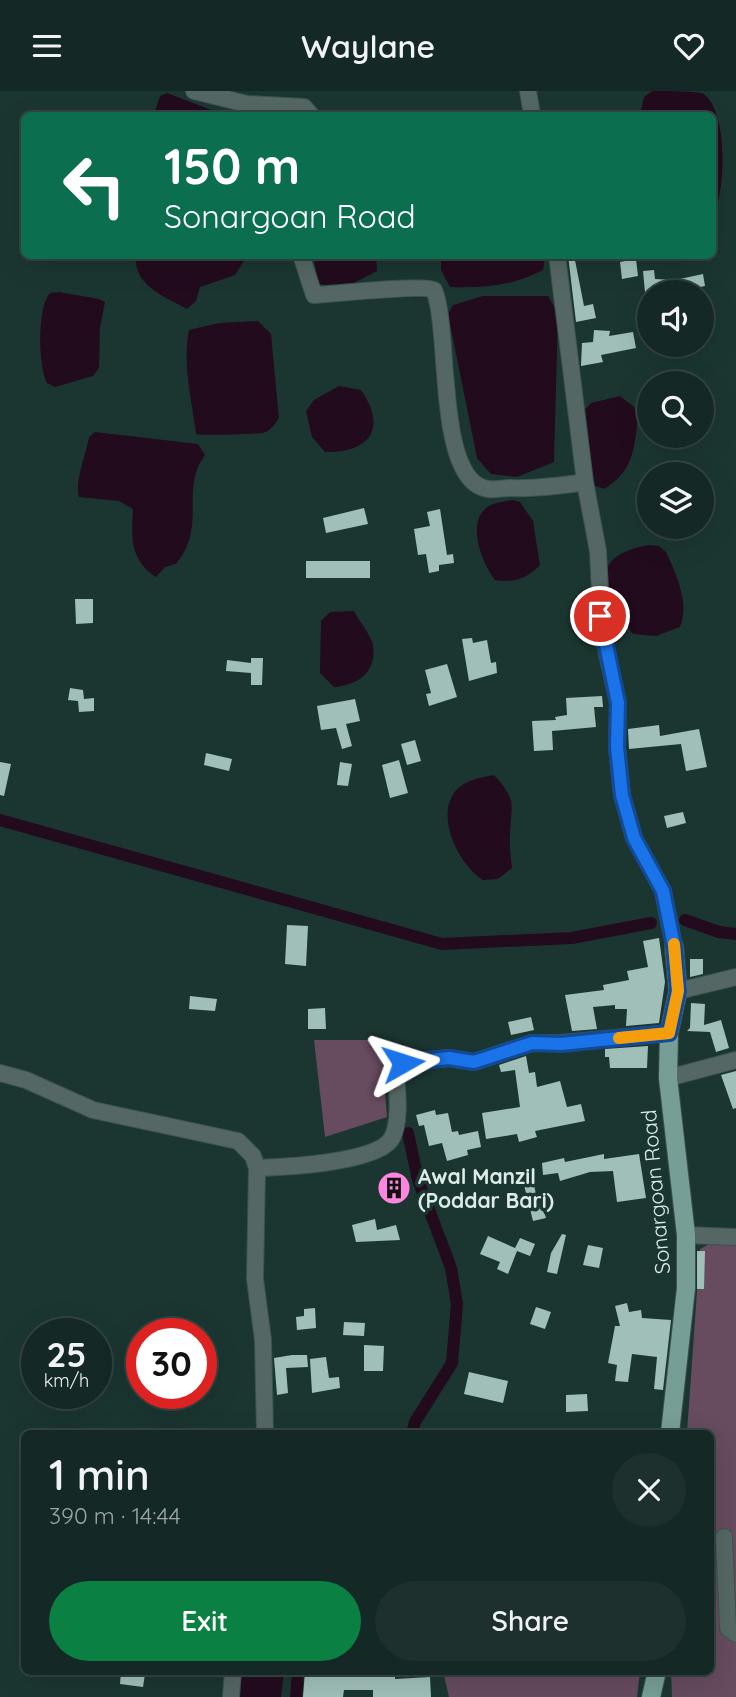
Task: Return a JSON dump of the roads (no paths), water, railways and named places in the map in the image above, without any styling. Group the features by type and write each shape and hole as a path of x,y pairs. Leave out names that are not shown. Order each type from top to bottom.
{"main road":[{"name":"Sonargoan Road","path":"670,1430 686,1287 686,1235 667,1078 669,1033 678,991 674,946"},
{"path":"651,1697 656,1675"}],"street":[{"path":"194,91 247,104 304,107 308,112"},
{"path":"528,91 532,112"},
{"path":"302,259 314,295 374,293 417,286 434,290 443,337 449,414 458,459 470,482 488,489 541,489 585,482"},
{"path":"557,259 585,482 598,551 602,631 618,703 617,747 622,795 634,838 663,891 674,946"},
{"path":"678,991 736,977"},
{"path":"257,1168 359,1157 384,1146 391,1139 394,1130 396,1073 406,1062 449,1058 474,1062 532,1043 561,1044 669,1033"},
{"path":"667,1078 736,1060"},
{"path":"0,1073 26,1080 93,1110 239,1141 253,1156 257,1168 255,1279 263,1340 265,1430"},
{"path":"686,1235 736,1237"},
{"path":"724,1537 728,1628 736,1634"},
{"path":"231,1697 233,1675"}],"waterway":[{"path":"0,820 442,944 572,938 651,923"},
{"path":"685,920 719,932 736,934"},
{"path":"408,1133 418,1180 451,1268 457,1304 452,1363 415,1422 413,1430"},
{"path":"296,1697 298,1675"}],"place":[{"name":"Awal Manzil (Poddar Bari)","path":"394,1188"}]}
